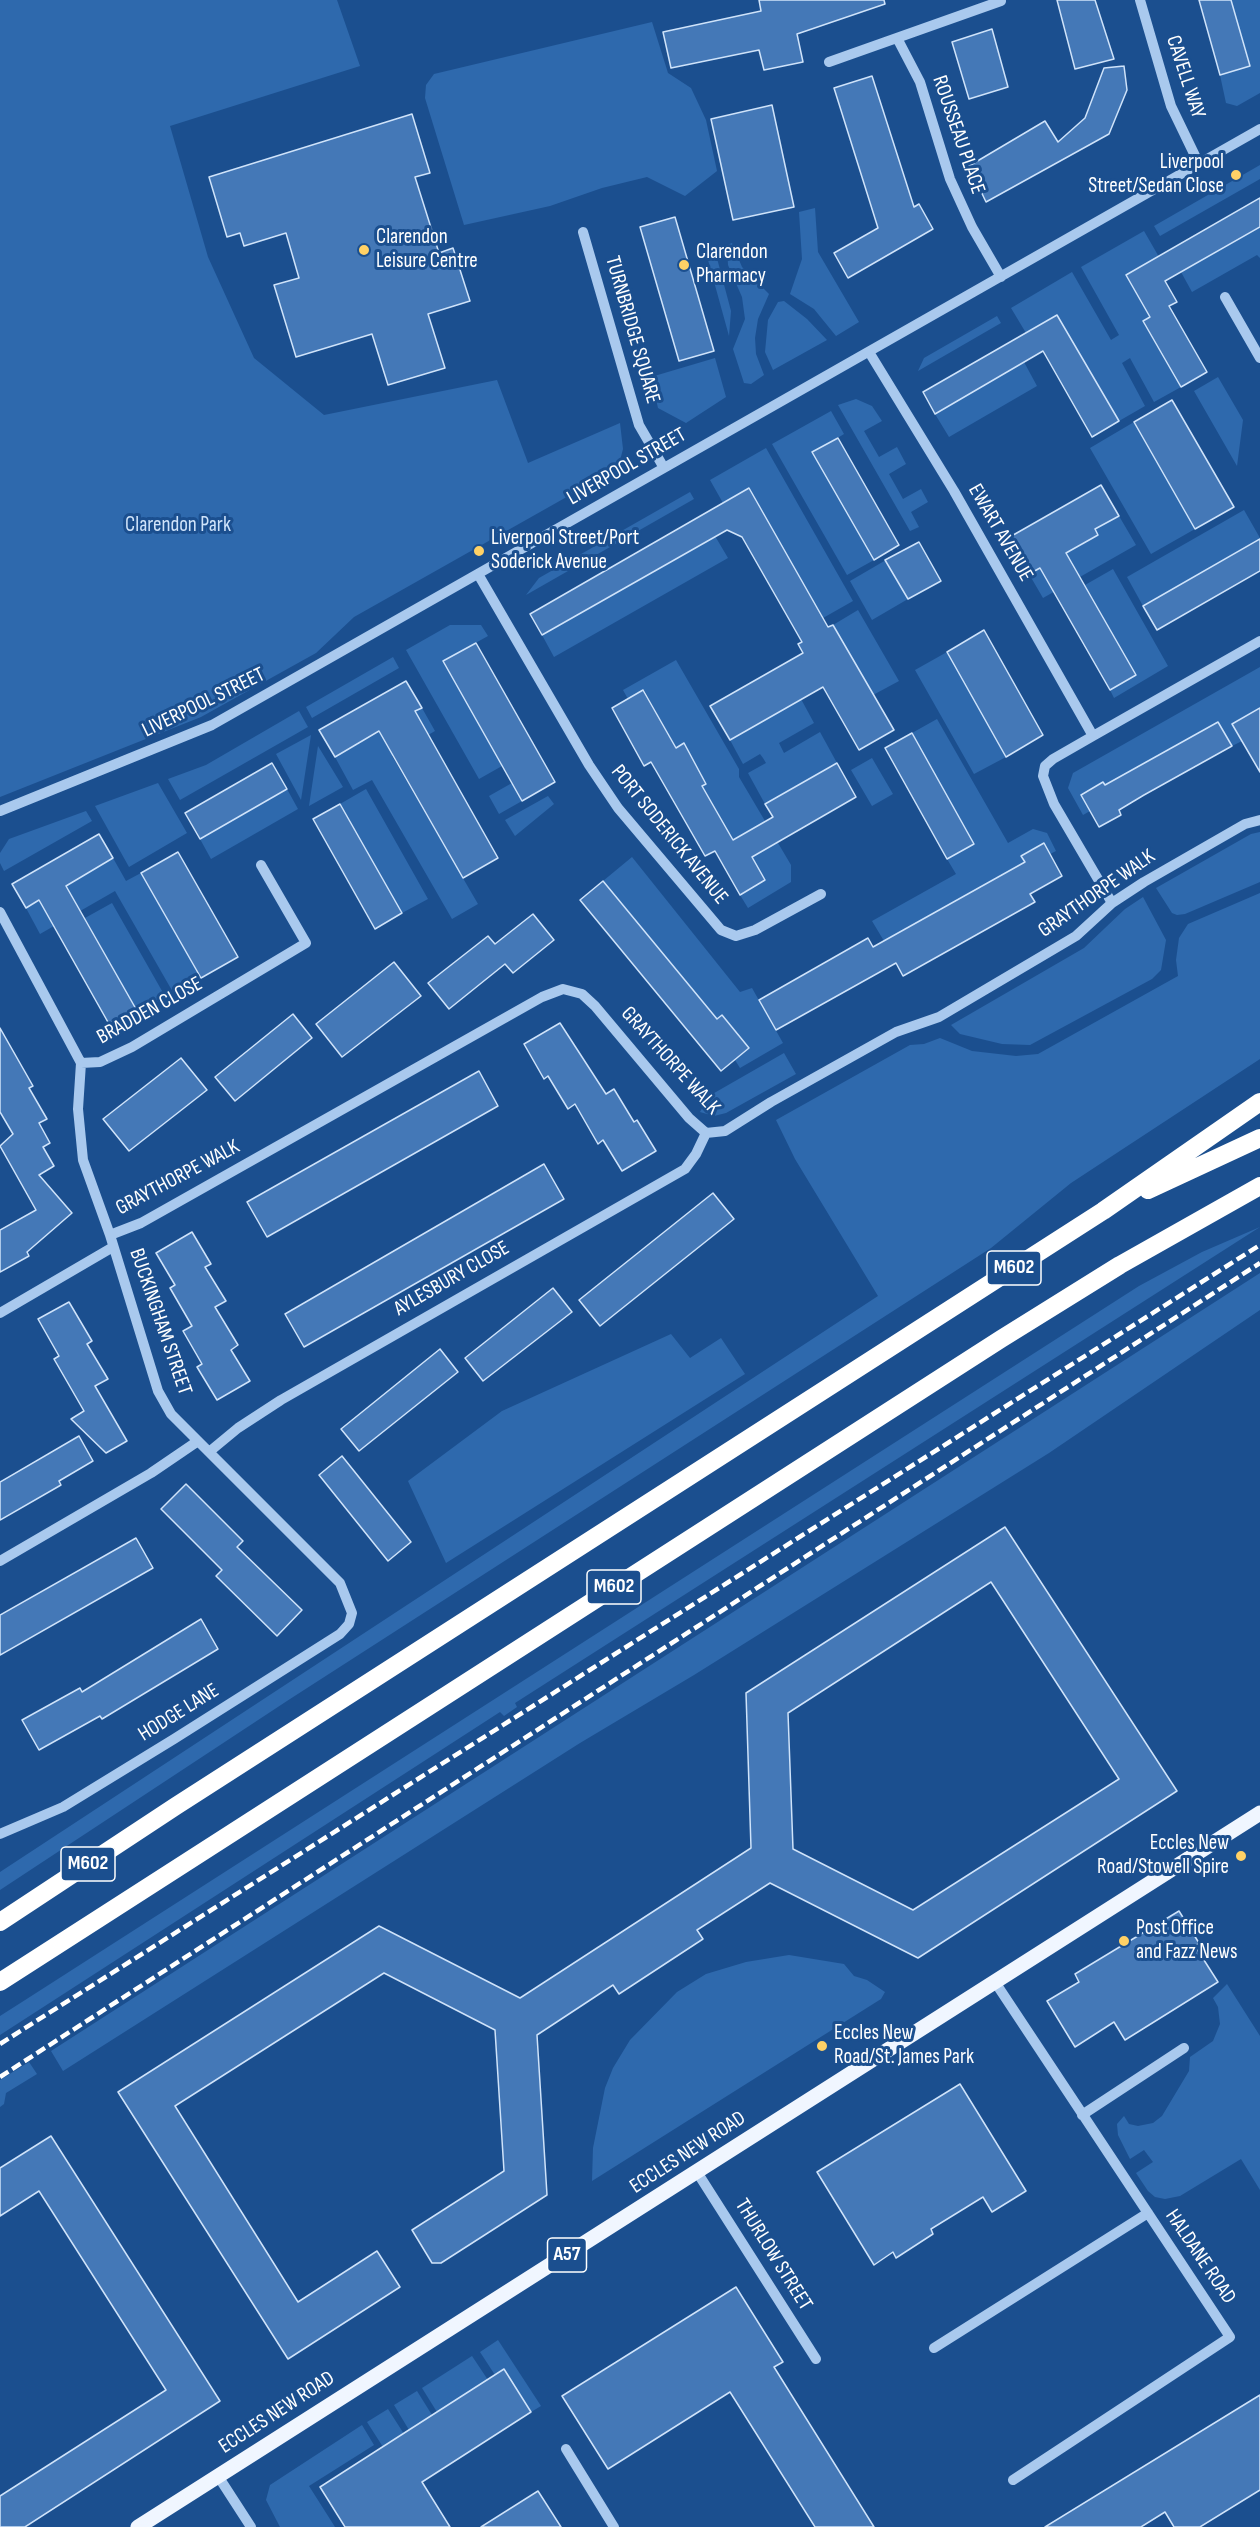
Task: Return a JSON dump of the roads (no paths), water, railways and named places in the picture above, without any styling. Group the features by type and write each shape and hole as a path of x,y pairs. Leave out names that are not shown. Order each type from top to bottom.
{"highway":[{"name":"M602","path":"0,1922 176,1806 1103,1211 1260,1102"},
{"name":"M602","path":"1103,1211 1260,1138"},
{"name":"M602","path":"0,1982 1001,1339 1120,1265 1260,1186"}],"main road":[{"name":"ECCLES NEW ROAD","path":"138,2527 1260,1813"}],"street":[{"name":"CAVELL WAY","path":"1140,0 1171,106 1199,164"},
{"path":"829,62 1001,1"},
{"name":"ROUSSEAU PLACE","path":"897,38 920,82 950,179 972,227 1001,277"},
{"name":"LIVERPOOL STREET","path":"0,811 212,725 1260,129"},
{"name":"TURNBRIDGE SQUARE","path":"583,232 639,425 664,468"},
{"path":"1225,297 1260,358"},
{"name":"EWART AVENUE","path":"869,352 954,491 1093,736"},
{"name":"PORT SODERICK AVENUE","path":"478,574 589,765 618,808 722,930 736,936 755,930 821,894"},
{"path":"1112,903 1054,804 1043,776 1045,766 1053,759 1260,641"},
{"name":"GRAYTHORPE WALK","path":"110,1235 135,1226 532,1002 562,989 582,994 596,1006 689,1118 706,1133 725,1131 771,1102 896,1032 939,1017 1076,936 1112,903 1245,824 1260,820"},
{"name":"BRADDEN CLOSE","path":"0,912 81,1063 100,1062 132,1047 306,943 261,865"},
{"name":"BUCKINGHAM STREET","path":"81,1063 78,1109 82,1160 110,1235 158,1391 171,1414 340,1583 347,1600"},
{"name":"AYLESBURY CLOSE","path":"209,1452 238,1428 281,1400 685,1168 706,1133"},
{"path":"0,1312 113,1247"},
{"path":"0,1561 151,1473 198,1441"},
{"name":"HODGE LANE","path":"0,1834 63,1807 340,1634 351,1618 352,1613 347,1600"},
{"name":"HALDANE ROAD","path":"995,1982 1230,2337 1013,2480"},
{"path":"1082,2115 1184,2048"},
{"name":"THURLOW STREET","path":"697,2172 816,2359"},
{"path":"934,2348 1148,2213"},
{"path":"566,2449 614,2527"},
{"path":"218,2476 251,2527"}],"railway":[{"path":"0,2044 1260,1245"},
{"path":"0,2077 1260,1263"}],"place":[{"name":"Liverpool Street/Sedan Close","path":"1236,175"},
{"name":"Clarendon Leisure Centre","path":"364,250"},
{"name":"Clarendon Pharmacy","path":"684,265"},
{"name":"Liverpool Street/Port Soderick Avenue","path":"479,551"},
{"name":"Eccles New Road/Stowell Spire","path":"1241,1856"},
{"name":"Post Office and Fazz News","path":"1124,1941"},
{"name":"Eccles New Road/St. James Park","path":"822,2046"}],"park label":[{"name":"Clarendon Park","path":"178,526"}]}
